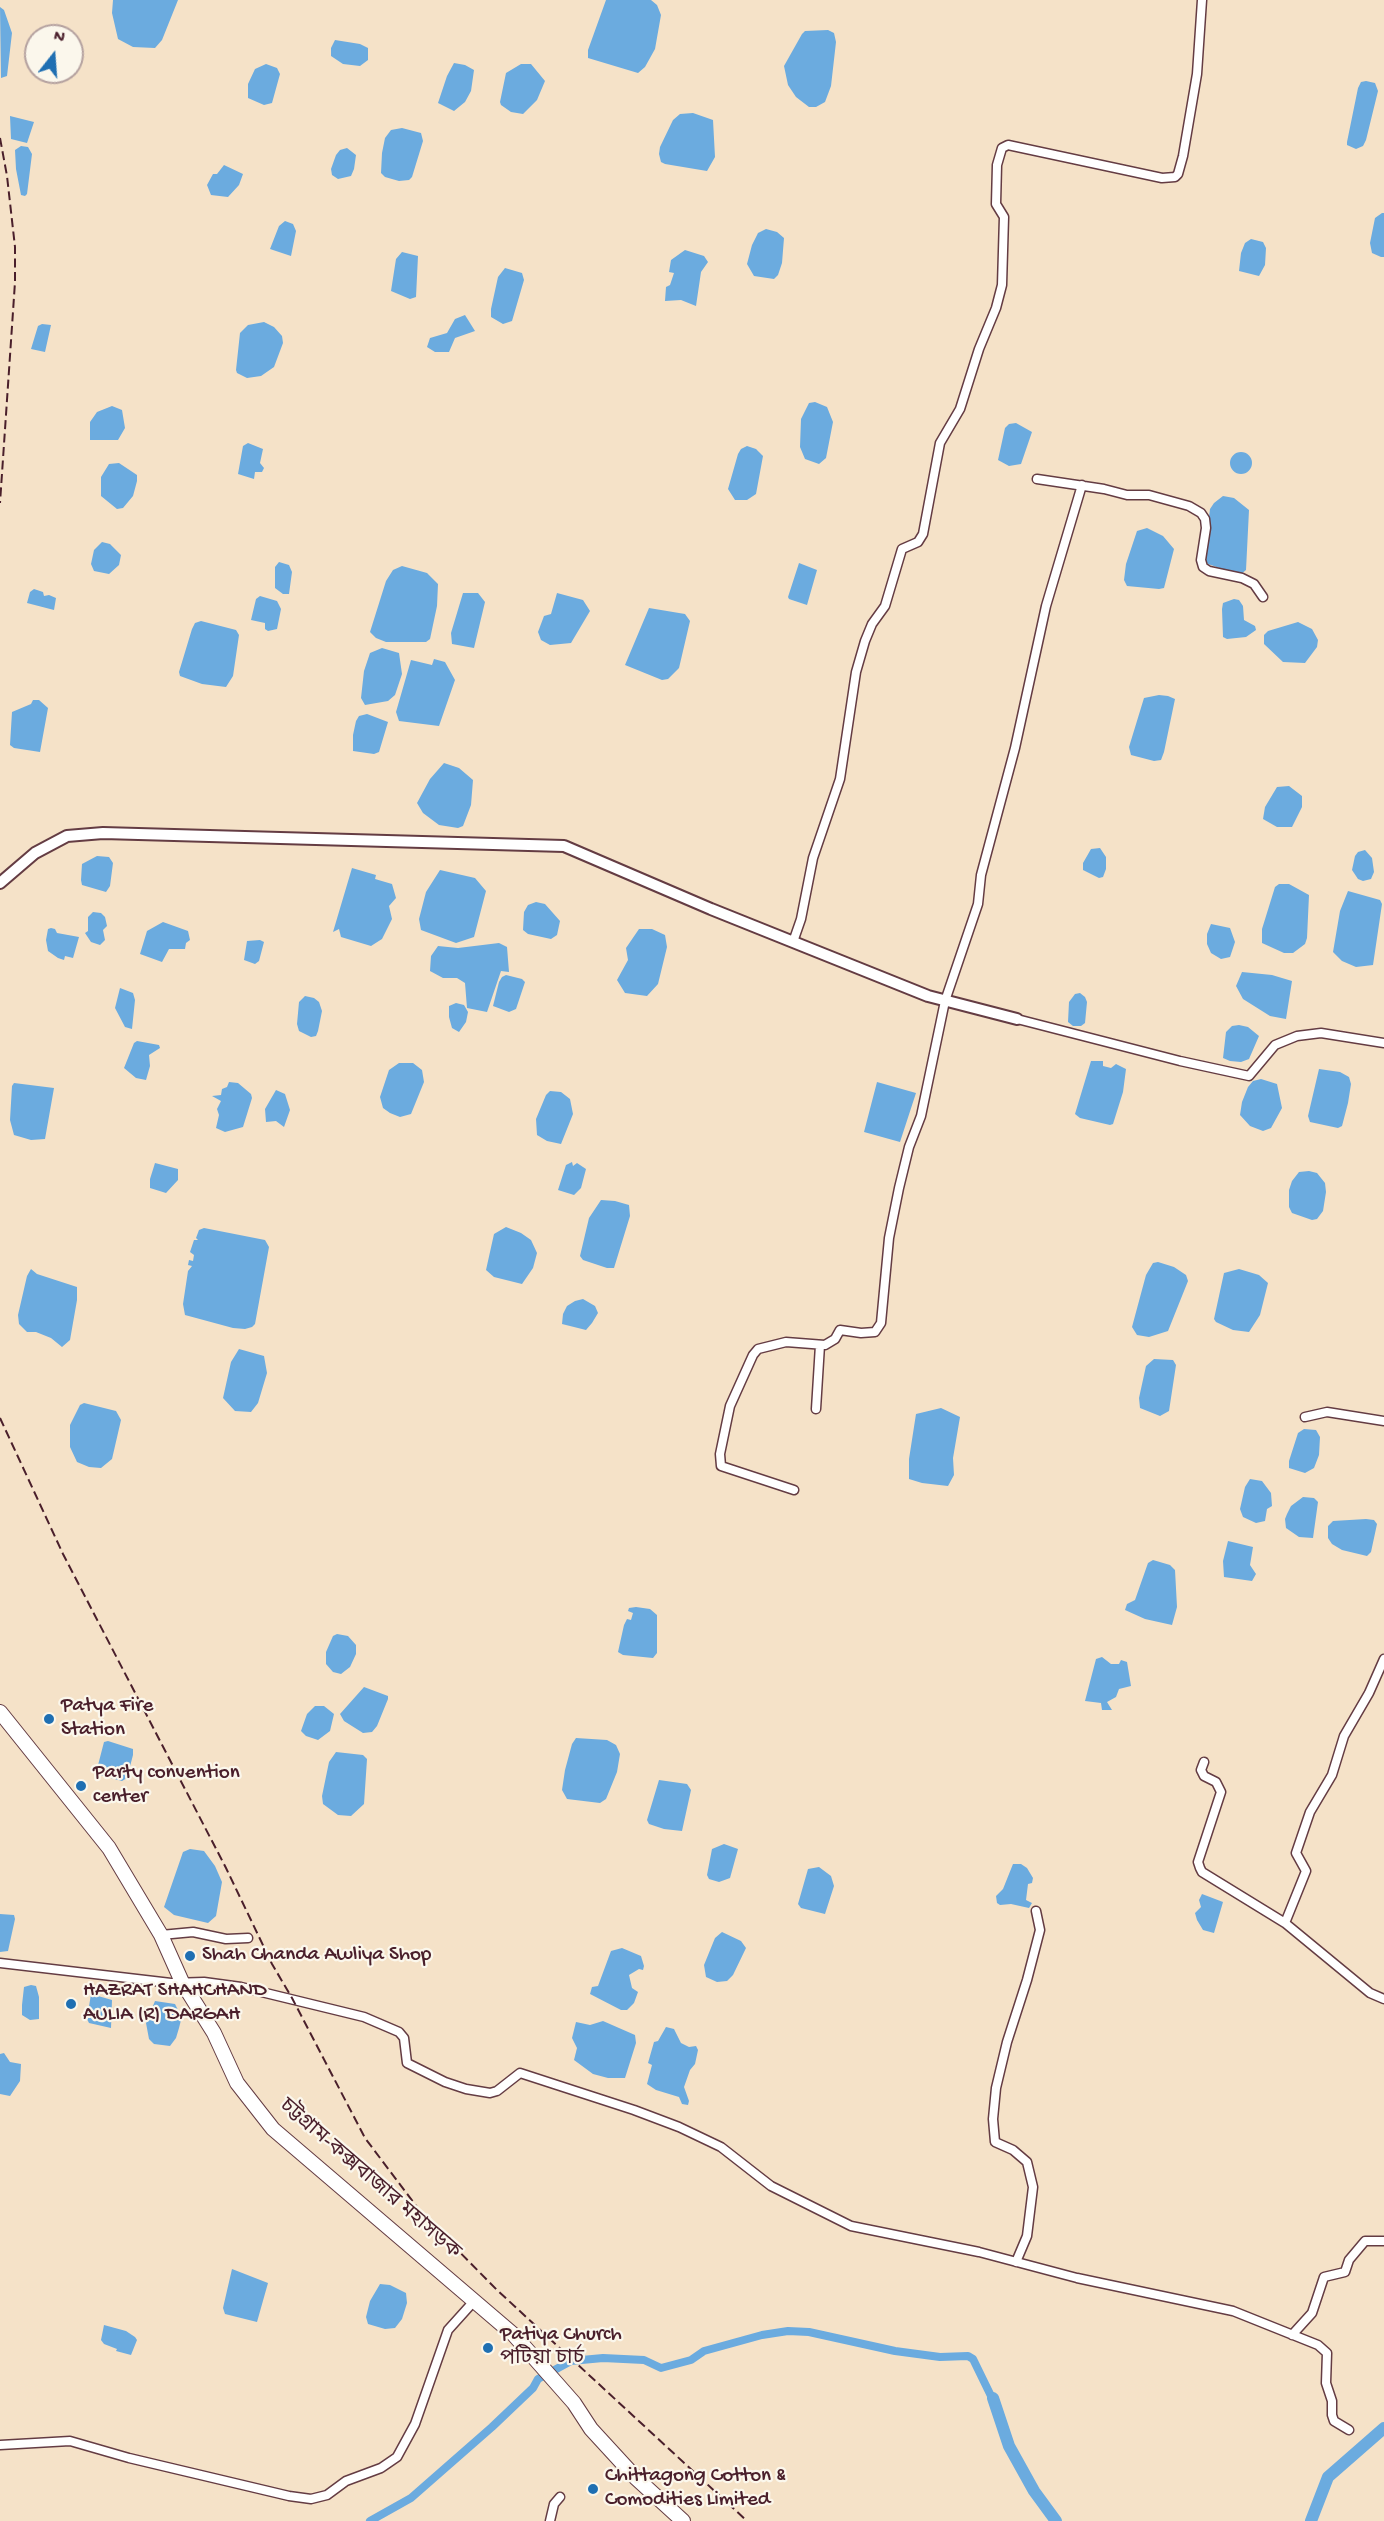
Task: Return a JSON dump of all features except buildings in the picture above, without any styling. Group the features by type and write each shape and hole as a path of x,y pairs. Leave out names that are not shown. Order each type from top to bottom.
{"highway":[{"name":"চট্টগ্রাম-কক্সবাজার মহাসড়ক","path":"0,1712 109,1848 161,1935 182,1982 214,2033 237,2083 273,2129 475,2300 528,2350 574,2403 591,2429 636,2478 683,2521"}],"street":[{"path":"793,942 801,918 813,858 840,779 856,672 865,641 872,624 885,606 902,549 918,542 923,534 940,443 960,409 979,349 996,308 1002,285 1004,217 996,204 997,165 1002,148 1008,145 1162,178 1175,177 1183,156 1197,74 1202,0"},
{"path":"1037,479 1083,485 1127,495 1149,495 1190,506 1201,513 1205,519 1206,528 1201,549 1203,567 1209,571 1242,578 1254,584 1263,597"},
{"path":"794,1490 720,1466 730,1406 755,1351 786,1342 825,1346 836,1339 840,1330 875,1332 881,1323 889,1238 907,1154 921,1116 945,1001 978,904 981,875 1015,748 1046,606 1083,485"},
{"path":"0,883 35,853 67,836 103,833 564,846 793,942 945,1001 1180,1061 1249,1076 1275,1045 1297,1036 1321,1033 1384,1043"},
{"path":"816,1409 820,1345"},
{"path":"1305,1417 1327,1412 1384,1421"},
{"path":"1285,1923 1306,1871 1296,1853 1310,1812 1332,1775 1344,1736 1370,1694 1384,1659"},
{"path":"1204,1762 1202,1770 1204,1776 1216,1782 1221,1792 1198,1862 1202,1872 1285,1923 1370,1993 1384,1999"},
{"path":"1016,2262 1027,2236 1032,2211 1033,2187 1027,2162 1013,2150 995,2142 993,2119 996,2088 1004,2054 1040,1930 1036,1911"},
{"path":"161,1935 193,1932 226,1938 248,1938"},
{"path":"0,1963 171,1983 204,1982 241,1987 375,2020 403,2035 405,2060 410,2066 445,2082 466,2089 490,2093 497,2091 520,2073 680,2127 721,2147 779,2191 851,2226 979,2252 1077,2278 1223,2308 1318,2345 1327,2353 1326,2383 1332,2401 1332,2415 1334,2421 1350,2430"},
{"path":"1292,2335 1312,2313 1324,2277 1346,2272 1349,2260 1365,2241 1384,2241"},
{"path":"0,2445 70,2441 129,2458 289,2496 311,2499 327,2495 346,2481 381,2468 397,2457 415,2424 448,2330 475,2300"},
{"path":"550,2521 554,2504 560,2497"}],"water":[{"path":"113,0 178,0 162,40 155,48 133,47 118,39 112,13"},
{"path":"606,0 651,0 657,5 661,15 655,49 645,67 638,73 588,58 588,50"},
{"path":"0,7 4,10 12,33 7,76 1,78"},
{"path":"828,30 834,33 836,42 831,86 825,102 816,107 809,107 796,97 788,85 784,66 805,31"},
{"path":"335,40 360,44 368,48 368,60 360,66 343,64 331,56 331,48"},
{"path":"454,63 474,70 471,91 465,102 454,111 438,103"},
{"path":"266,64 277,68 280,74 272,103 264,105 248,98 248,84 255,69"},
{"path":"521,64 531,64 545,81 537,100 523,114 511,112 500,102 506,73"},
{"path":"1361,82 1375,83 1378,91 1366,140 1363,146 1356,149 1347,145 1347,142 1358,88"},
{"path":"693,113 713,120 715,157 707,171 665,164 661,162 659,154 673,120 680,114"},
{"path":"10,116 34,122 27,143 11,139"},
{"path":"402,128 421,133 423,141 412,177 409,180 399,181 385,177 381,173 382,153 385,138 391,130"},
{"path":"21,146 28,147 32,154 25,196 21,195 16,169 15,150"},
{"path":"347,148 356,155 354,169 351,176 338,179 332,175 331,169 336,155 340,150"},
{"path":"224,165 243,174 239,185 228,197 211,195 207,185 213,174 217,174"},
{"path":"1384,213 1384,257 1372,253 1370,243 1375,218"},
{"path":"285,221 293,224 296,231 291,256 270,249 279,226"},
{"path":"766,229 777,232 784,238 782,263 774,279 754,276 747,264 758,233"},
{"path":"1251,239 1263,242 1266,248 1265,265 1259,276 1239,271 1241,253 1245,243"},
{"path":"685,250 704,256 708,262 701,272 696,306 681,300 665,301 666,287 670,285 674,273 669,272 671,260"},
{"path":"402,252 418,256 416,297 410,299 391,291 396,259"},
{"path":"505,268 522,273 524,280 512,321 503,324 491,317 491,309 498,277"},
{"path":"465,315 475,331 455,338 449,352 435,352 427,347 430,338 447,333 455,319"},
{"path":"264,322 274,327 282,336 283,343 274,367 261,376 247,378 237,373 236,370 240,333 248,325"},
{"path":"51,325 45,352 31,349 38,326"},
{"path":"815,402 827,407 833,422 826,458 819,464 805,459 800,447 801,419 809,403"},
{"path":"112,406 122,410 125,428 118,440 90,440 90,422 97,412"},
{"path":"1016,423 1032,432 1021,464 1009,466 998,460 1005,428 1009,424"},
{"path":"248,443 263,449 260,463 264,468 262,472 255,472 254,479 238,474 243,446"},
{"path":"747,446 756,449 763,456 756,494 747,500 735,500 728,489 738,454"},
{"path":"1241,452 1249,455 1252,463 1249,471 1241,474 1233,471 1230,463 1233,455"},
{"path":"119,463 137,475 137,481 133,496 123,508 117,509 101,496 101,477 109,464"},
{"path":"1223,496 1234,498 1249,510 1246,570 1240,575 1208,564 1204,559 1210,509"},
{"path":"1147,528 1163,536 1174,549 1164,588 1127,586 1124,580 1126,564 1137,531"},
{"path":"102,542 110,544 121,555 119,565 109,574 94,571 91,564 94,550"},
{"path":"279,562 289,565 292,572 289,594 283,594 275,588 275,567"},
{"path":"799,563 817,570 807,605 788,597"},
{"path":"402,566 427,573 438,584 437,606 430,639 426,642 386,642 376,638 370,632 386,581 393,570"},
{"path":"34,589 43,592 44,596 49,595 56,598 54,610 27,603 30,592"},
{"path":"463,593 478,593 485,602 474,648 452,644 451,633"},
{"path":"557,593 583,600 590,611 571,643 550,645 541,640 538,632 544,616 551,614"},
{"path":"260,596 277,601 281,609 277,629 268,631 265,629 265,623 251,620 256,599"},
{"path":"1234,599 1239,600 1243,606 1244,620 1255,626 1256,630 1246,637 1227,639 1223,637 1223,603"},
{"path":"649,608 685,614 690,621 679,668 668,679 662,680 625,665"},
{"path":"201,621 236,630 239,635 233,676 226,687 202,684 180,676 179,672 192,629 195,623"},
{"path":"1298,622 1312,629 1318,640 1317,647 1305,663 1283,662 1264,644 1264,635 1268,631"},
{"path":"382,648 399,653 402,674 395,695 388,701 365,705 361,698 364,671 370,653"},
{"path":"434,659 445,662 455,680 439,726 399,721 396,712 411,660 432,665"},
{"path":"1159,695 1175,699 1161,760 1154,761 1131,755 1129,747 1144,698"},
{"path":"33,700 39,700 48,708 40,752 14,748 10,745 12,712 31,704"},
{"path":"367,714 388,722 379,752 374,754 353,751 356,721 359,716"},
{"path":"444,763 459,768 473,780 471,805 463,826 458,828 439,825 423,813 417,803 430,779"},
{"path":"1289,786 1302,796 1302,807 1292,827 1277,827 1263,819 1265,807 1277,787"},
{"path":"1100,848 1106,857 1106,869 1103,877 1099,878 1083,870 1083,863 1091,849"},
{"path":"1365,850 1372,858 1374,872 1371,879 1363,881 1358,879 1352,870 1355,856 1358,852"},
{"path":"97,856 109,857 113,863 110,886 106,892 82,885 82,864"},
{"path":"352,868 376,875 375,879 392,884 396,898 389,906 392,919 382,939 371,946 341,937 339,929 333,932"},
{"path":"440,870 475,878 486,891 474,937 456,943 421,930 419,919 426,892"},
{"path":"1279,884 1289,884 1309,895 1307,938 1305,944 1293,953 1284,953 1262,943 1262,929 1275,887"},
{"path":"1348,891 1380,900 1382,904 1373,965 1356,967 1342,961 1333,952 1340,911"},
{"path":"536,902 545,904 560,921 557,935 551,939 528,934 523,930 524,912 528,905"},
{"path":"93,912 101,913 105,917 107,926 103,930 105,940 100,945 91,942 85,933 88,931 88,917"},
{"path":"163,922 188,931 190,940 186,943 185,949 169,949 162,962 140,954 147,931"},
{"path":"1211,924 1230,928 1235,942 1230,957 1221,959 1211,953 1207,944 1207,934"},
{"path":"51,928 57,933 79,937 73,958 65,956 64,960 48,951 46,940 48,929"},
{"path":"639,929 652,929 665,935 667,947 658,984 647,996 625,993 617,980 628,960 626,948"},
{"path":"247,941 264,942 259,961 255,964 244,960"},
{"path":"499,943 507,947 509,972 501,971 487,1012 467,1008 465,983 457,978 443,978 430,971 431,956 438,946 458,948"},
{"path":"1242,972 1272,975 1292,981 1286,1019 1270,1016 1243,999 1236,986"},
{"path":"506,975 525,982 516,1009 509,1012 493,1006 499,982"},
{"path":"120,988 133,993 135,1000 132,1029 125,1027 115,1008"},
{"path":"1080,993 1087,1002 1085,1023 1081,1026 1073,1026 1068,1022 1069,1002 1075,994"},
{"path":"305,996 319,1002 322,1011 316,1036 311,1037 299,1031 297,1024 299,1002"},
{"path":"456,1003 464,1005 468,1012 466,1022 459,1032 452,1028 449,1017 449,1006"},
{"path":"1232,1026 1248,1027 1259,1036 1249,1059 1241,1062 1230,1061 1223,1058 1226,1032"},
{"path":"137,1041 159,1045 160,1048 149,1055 150,1066 146,1080 136,1078 124,1068 134,1043"},
{"path":"1091,1061 1103,1061 1103,1066 1111,1068 1116,1064 1126,1069 1123,1092 1113,1124 1110,1125 1080,1118 1075,1114"},
{"path":"399,1063 413,1063 422,1070 424,1082 411,1114 400,1117 383,1108 380,1097 389,1070"},
{"path":"1319,1069 1340,1072 1349,1077 1351,1084 1348,1103 1342,1126 1338,1128 1310,1122 1308,1116"},
{"path":"1261,1079 1277,1084 1282,1108 1271,1128 1263,1131 1250,1126 1240,1115 1248,1087 1253,1081"},
{"path":"229,1082 238,1083 251,1094 252,1098 243,1127 225,1132 216,1128 219,1115 217,1109 221,1101 212,1096 221,1095 222,1089 227,1087"},
{"path":"877,1082 916,1093 900,1142 864,1132"},
{"path":"14,1083 54,1088 45,1139 31,1140 14,1135 10,1120"},
{"path":"276,1090 285,1094 290,1110 284,1127 276,1121 266,1122 265,1109"},
{"path":"550,1091 561,1092 570,1099 573,1114 561,1144 547,1141 537,1135 536,1119"},
{"path":"572,1162 573,1166 577,1163 586,1169 581,1188 574,1195 558,1190 566,1165"},
{"path":"155,1163 178,1169 178,1180 166,1193 150,1188"},
{"path":"1299,1172 1317,1173 1325,1183 1326,1192 1323,1211 1317,1219 1312,1220 1292,1213 1289,1207 1289,1190 1292,1181"},
{"path":"601,1200 629,1205 630,1216 614,1268 583,1260 580,1256 589,1218"},
{"path":"506,1227 531,1240 537,1253 533,1268 522,1284 494,1277 486,1270 494,1234"},
{"path":"204,1228 265,1240 269,1247 255,1324 252,1327 233,1328 185,1315 183,1304 188,1271 192,1266 188,1265 189,1260 193,1261 194,1255 190,1252 194,1240 198,1240 196,1238 199,1230"},
{"path":"1158,1262 1174,1267 1186,1275 1188,1281 1168,1331 1149,1337 1137,1335 1132,1327 1146,1275 1153,1263"},
{"path":"31,1269 37,1274 77,1287 70,1340 62,1347 51,1338 36,1332 27,1332 19,1324 18,1315 27,1276"},
{"path":"1239,1269 1259,1275 1268,1283 1260,1315 1249,1332 1233,1330 1214,1319 1224,1273"},
{"path":"583,1299 595,1306 598,1313 592,1323 586,1330 562,1324 567,1306"},
{"path":"239,1349 264,1356 267,1373 258,1403 251,1412 235,1411 223,1398 231,1362"},
{"path":"1154,1359 1173,1360 1176,1365 1169,1411 1160,1416 1140,1408 1139,1398 1146,1366"},
{"path":"84,1403 116,1411 121,1420 112,1459 101,1468 89,1467 77,1462 70,1447 70,1425 80,1405"},
{"path":"941,1408 960,1417 953,1458 954,1475 948,1486 909,1479 909,1459 916,1414"},
{"path":"1304,1429 1316,1430 1320,1437 1319,1455 1314,1468 1305,1473 1289,1468 1298,1433"},
{"path":"1250,1479 1262,1481 1271,1493 1272,1506 1267,1509 1265,1521 1256,1523 1243,1517 1240,1509 1245,1487"},
{"path":"1303,1497 1314,1498 1318,1502 1313,1538 1299,1537 1286,1528 1285,1519 1291,1506"},
{"path":"1374,1520 1377,1524 1371,1552 1367,1556 1342,1550 1332,1544 1328,1538 1328,1526 1333,1521"},
{"path":"1228,1541 1253,1547 1250,1565 1256,1574 1252,1581 1224,1577 1223,1561"},
{"path":"1153,1560 1170,1565 1175,1570 1177,1607 1172,1625 1145,1619 1125,1610 1127,1604 1135,1600 1148,1563"},
{"path":"629,1608 650,1609 657,1615 657,1653 653,1658 623,1655 618,1652 624,1625 627,1619 631,1620 633,1613 628,1611"},
{"path":"337,1634 348,1636 356,1645 356,1654 350,1667 341,1674 333,1672 326,1664 326,1652 333,1636"},
{"path":"1102,1657 1111,1664 1119,1664 1121,1660 1127,1662 1131,1686 1119,1689 1116,1697 1107,1702 1112,1710 1102,1710 1101,1703 1085,1701 1096,1659"},
{"path":"364,1687 388,1696 388,1699 377,1726 372,1732 363,1733 344,1721 340,1714"},
{"path":"315,1706 324,1706 334,1714 330,1731 318,1740 306,1736 301,1731 307,1714"},
{"path":"576,1738 607,1740 616,1745 620,1754 617,1772 606,1799 600,1803 567,1799 562,1790 572,1744"},
{"path":"108,1741 133,1749 127,1778 122,1781 99,1775 97,1769 104,1742"},
{"path":"336,1752 363,1755 367,1759 364,1804 351,1816 338,1815 323,1804 322,1796 329,1762"},
{"path":"659,1780 687,1784 691,1790 682,1831 664,1829 649,1824 647,1820"},
{"path":"724,1844 738,1849 730,1878 719,1882 709,1879 707,1875 712,1849"},
{"path":"190,1849 204,1851 215,1866 222,1882 216,1916 208,1923 174,1915 164,1907 183,1852"},
{"path":"1013,1864 1021,1864 1027,1868 1033,1878 1032,1883 1028,1884 1026,1900 1032,1903 1029,1908 997,1903 996,1896 1003,1889"},
{"path":"819,1867 831,1876 834,1886 825,1914 801,1908 798,1904 808,1869"},
{"path":"1202,1894 1223,1902 1214,1933 1203,1930 1197,1920 1195,1913 1201,1907 1199,1900"},
{"path":"0,1914 14,1915 15,1919 8,1951 0,1952"},
{"path":"722,1932 741,1941 746,1948 733,1975 727,1981 717,1982 706,1977 704,1965 715,1938"},
{"path":"622,1948 641,1956 644,1966 643,1970 639,1969 629,1975 632,1988 638,1992 634,2003 627,2010 621,2010 590,1994 592,1987 598,1986 611,1951"},
{"path":"36,1986 39,1997 39,2019 30,2020 22,2015 22,2005 24,1987"},
{"path":"91,1994 112,2000 111,2028 89,2023 87,2019"},
{"path":"155,2001 175,2004 179,2012 181,2020 179,2028 170,2046 154,2044 149,2039 146,2023"},
{"path":"603,2021 635,2035 636,2043 625,2078 608,2078 593,2074 574,2060 577,2048 572,2038 576,2022 590,2025"},
{"path":"666,2027 674,2029 681,2043 689,2047 696,2046 698,2050 695,2064 690,2070 684,2087 689,2101 688,2105 682,2104 679,2097 656,2090 647,2084 652,2065 648,2063 654,2042 658,2041"},
{"path":"4,2053 10,2062 21,2064 20,2081 10,2096 0,2094 0,2054"},
{"path":"232,2269 268,2283 257,2322 225,2314 223,2308"},
{"path":"380,2284 390,2285 406,2293 407,2303 402,2319 395,2328 385,2329 368,2324 366,2317 370,2301"},
{"path":"104,2325 126,2331 135,2337 137,2340 131,2355 116,2351 117,2349 104,2344 101,2340"}],"waterway":[{"path":"370,2521 411,2498 492,2427 533,2388 538,2379 571,2361 603,2358 644,2360 661,2368 691,2360 704,2351 762,2335 788,2331 809,2332 895,2351 940,2357 968,2356 973,2359 992,2398"},
{"path":"993,2398 1009,2446 1034,2491 1056,2521"},
{"path":"1311,2521 1328,2477 1384,2428"}],"railway":[{"path":"0,138 15,247 15,282 0,503"},
{"path":"0,1418 63,1554 226,1868 272,1964 365,2138 423,2215 497,2290 747,2521"}],"place":[{"name":"Patya Fire Station","path":"49,1719"},
{"name":"Party convention center","path":"81,1786"},
{"name":"Shah Chanda Awliya Shop","path":"190,1956"},
{"name":"HAZRAT SHAHCHAND AULIA (R) DARGAH","path":"71,2004"},
{"name":"Patiya Church পটিয়া চার্চ","path":"488,2348"},
{"name":"Chittagong Cotton & Comodities Limited","path":"593,2489"}]}
